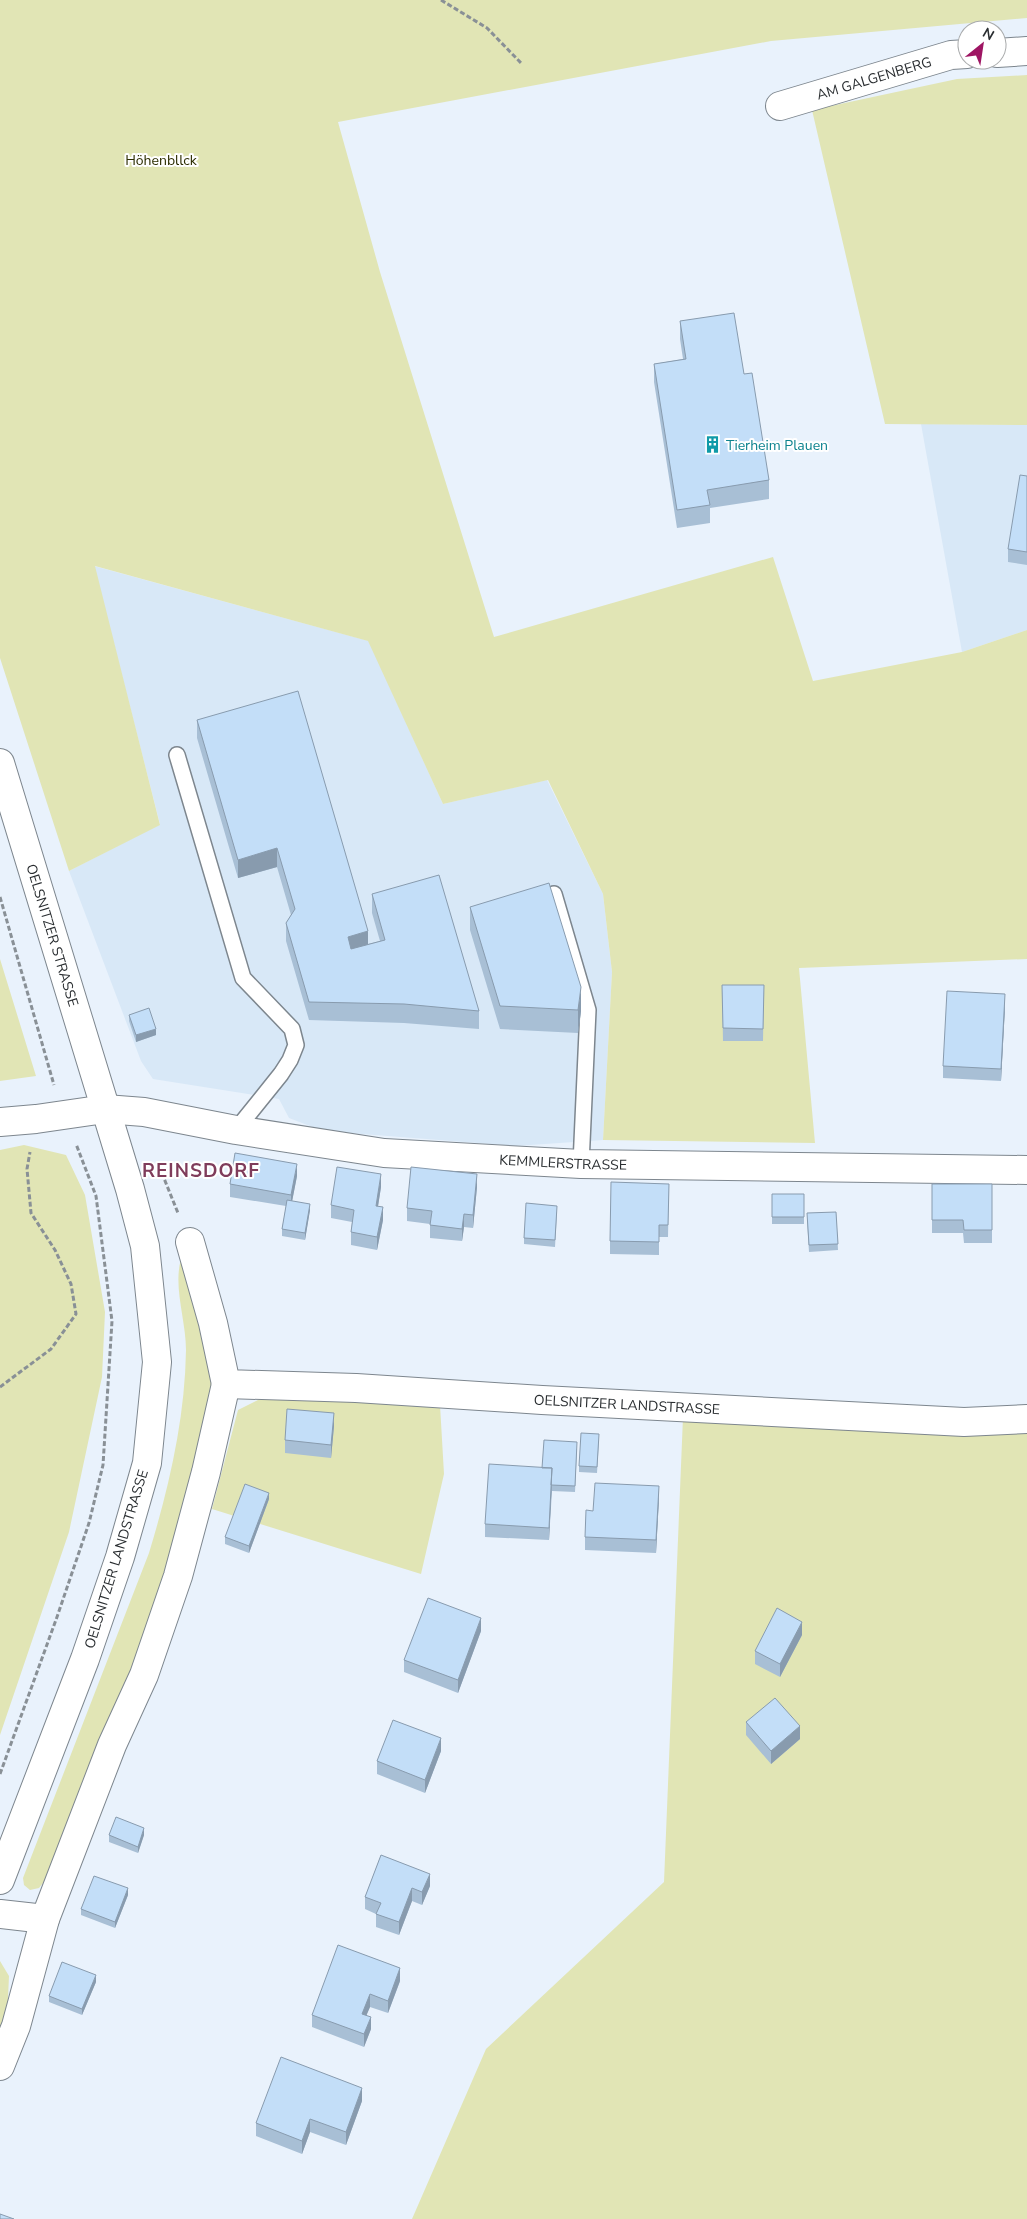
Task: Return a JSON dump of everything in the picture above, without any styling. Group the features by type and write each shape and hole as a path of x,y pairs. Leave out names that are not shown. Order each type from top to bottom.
{"street":[{"path":"1007,52 1027,51"},
{"name":"AM GALGENBERG","path":"780,106 957,55"},
{"name":"OELSNITZER STRASSE","path":"0,763 105,1109"},
{"name":"KEMMLERSTRASSE","path":"0,1122 49,1118 105,1109 144,1112 236,1130 384,1153 581,1164 1027,1170"},
{"name":"OELSNITZER LANDSTRASSE","path":"0,1880 85,1659 120,1557 147,1463 158,1362 152,1298 145,1246 105,1109"},
{"path":"0,2066 16,2026 45,1919 112,1745 144,1675 178,1576 206,1472 226,1384 213,1323 190,1242"},
{"name":"OELSNITZER LANDSTRASSE","path":"226,1384 356,1388 542,1400 964,1422 1027,1419"},
{"path":"0,1914 45,1919"}],"lane":[{"path":"178,755 243,978 292,1029 296,1046 281,1074 236,1130"},
{"path":"554,894 588,1010 581,1164"}],"path":[{"path":"441,0 487,28 521,63"},
{"path":"0,897 49,1118 82,1158 96,1196 112,1321 103,1465 89,1523 0,1774"},
{"path":"0,1387 51,1349 76,1314 71,1284 55,1250 30,1213 27,1169 49,1118"}],"shaded area":[{"path":"921,424 1027,425 1027,630 962,652"},
{"path":"94,566 369,641 443,804 547,780 603,894 612,972 603,1140 516,1146 323,1131 289,1118 279,1099 153,1079 141,1061 69,871 160,824"}],"green space":[{"name":"Höhenbllck","path":"0,0 1027,0 1027,18 957,20 957,24 771,41 338,122 380,272 494,637 773,557 813,681 962,652 1027,630 1027,959 799,968 815,1143 603,1140 612,972 603,894 548,780 443,804 368,641 95,566 160,825 69,871 0,658"},
{"path":"1027,75 1027,425 885,424 812,110 957,79"},
{"path":"0,959 36,1076 0,1081"},
{"path":"24,1145 66,1155 85,1195 105,1312 102,1377 69,1532 0,1735 0,1150"},
{"path":"181,1259 189,1267 214,1393 179,1553 47,1878 39,1888 30,1890 24,1885 23,1878 149,1553 175,1453 183,1402 186,1350 178,1281"},
{"path":"264,1397 440,1405 444,1474 421,1574 212,1509 238,1410"},
{"path":"683,1417 1027,1434 1027,2219 412,2219 486,2049 664,1882"},
{"path":"0,1961 9,1976 7,2020 0,2039"}],"building":[{"name":"Tierheim Plauen","path":"734,313 744,374 752,373 769,480 707,490 710,505 677,510 654,364 686,359 680,321"},
{"path":"1020,475 1027,476 1027,552 1008,549"},
{"path":"298,691 368,931 348,937 351,949 385,940 372,894 439,875 479,1011 404,1004 309,1002 286,923 295,909 277,848 238,860 197,720"},
{"path":"549,883 581,987 578,1010 500,1006 470,907"},
{"path":"722,985 764,985 763,1029 723,1028"},
{"path":"947,991 1005,994 1001,1069 943,1066"},
{"path":"149,1008 156,1029 136,1035 129,1015"},
{"path":"235,1153 297,1164 291,1195 230,1184"},
{"path":"337,1167 381,1174 376,1206 383,1207 377,1237 351,1232 354,1210 331,1205"},
{"path":"411,1167 477,1174 473,1215 464,1214 462,1229 430,1225 432,1211 407,1208"},
{"path":"611,1182 669,1184 668,1225 659,1225 659,1242 610,1241"},
{"path":"932,1184 992,1184 992,1230 964,1230 963,1220 932,1220"},
{"path":"772,1194 804,1194 804,1217 772,1217"},
{"path":"287,1200 310,1204 305,1233 282,1229"},
{"path":"526,1203 557,1206 555,1240 524,1238"},
{"path":"836,1212 838,1244 809,1245 807,1213"},
{"path":"287,1409 334,1413 331,1445 285,1440"},
{"path":"581,1433 599,1434 597,1467 579,1466"},
{"path":"544,1440 577,1442 575,1486 551,1485 552,1468 542,1468"},
{"path":"489,1464 552,1468 549,1528 485,1524"},
{"path":"595,1483 659,1486 656,1540 585,1537 586,1510 593,1511"},
{"path":"245,1484 269,1493 249,1546 225,1537"},
{"path":"428,1598 481,1618 458,1680 404,1660"},
{"path":"777,1608 802,1622 780,1664 755,1651"},
{"path":"775,1698 800,1726 771,1751 746,1722"},
{"path":"393,1720 441,1738 425,1780 377,1761"},
{"path":"116,1817 144,1828 138,1847 109,1835"},
{"path":"381,1855 430,1874 422,1892 412,1888 399,1922 376,1914 381,1903 365,1897"},
{"path":"94,1876 128,1888 115,1922 81,1909"},
{"path":"338,1945 400,1968 388,2001 370,1994 362,2014 371,2017 364,2034 312,2015"},
{"path":"62,1962 96,1975 82,2009 49,1996"},
{"path":"281,2057 362,2088 346,2132 310,2119 302,2141 256,2123"},
{"path":"0,2214 14,2219 0,2219"}],"place":[{"name":"Tierheim Plauen","path":"712,445"}],"district":[{"name":"REINSDORF","path":"201,1170"}]}
